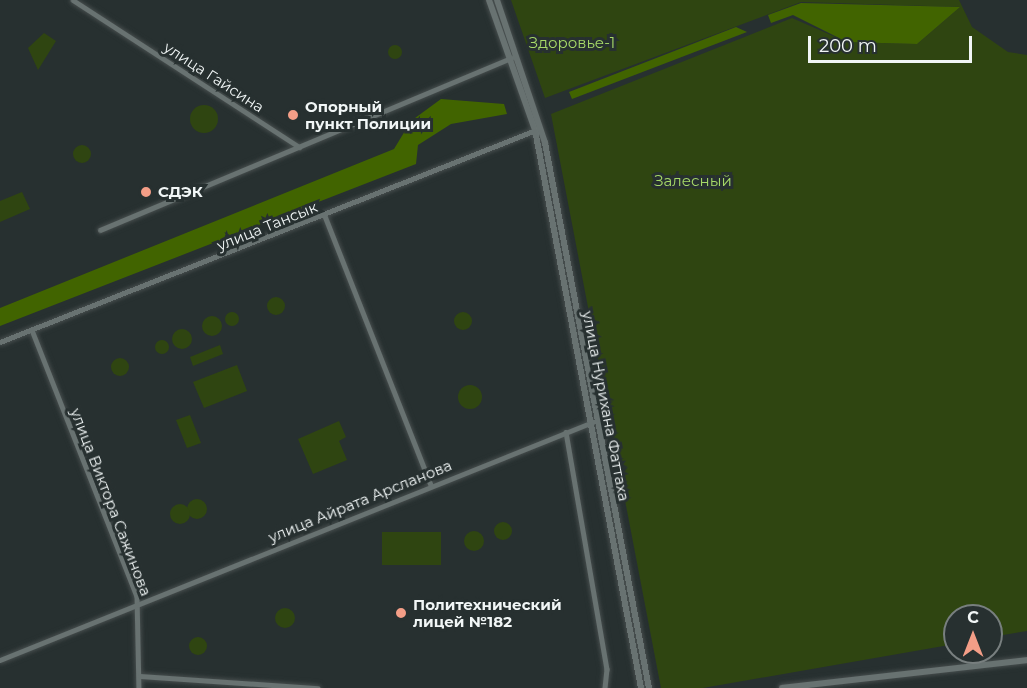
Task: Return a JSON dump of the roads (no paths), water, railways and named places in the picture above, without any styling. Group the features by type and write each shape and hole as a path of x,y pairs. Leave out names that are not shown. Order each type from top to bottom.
{"street":[{"name":"улица Гайсина","path":"73,0 299,147"},
{"path":"489,0 538,129"},
{"path":"497,0 538,129"},
{"path":"100,230 512,57"},
{"name":"улица Тансык","path":"0,342 325,216 538,129"},
{"name":"улица Нурихана Фаттаха","path":"538,129 594,422 641,688"},
{"path":"325,216 431,485"},
{"name":"улица Виктора Сажинова","path":"32,330 139,604 139,688"},
{"name":"улица Нурихана Фаттаха","path":"594,422 649,688"},
{"name":"улица Айрата Арсланова","path":"0,660 431,485 594,422"},
{"path":"566,432 607,669 605,688"},
{"path":"782,688 1027,660"},
{"path":"140,676 318,688"}],"place":[{"name":"Опорный пункт Полиции","path":"293,115"},
{"name":"СДЭК","path":"146,192"},
{"name":"Политехнический лицей №182","path":"401,613"}],"park label":[{"name":"Здоровье-1","path":"572,43"},
{"name":"Залесный","path":"693,181"}]}
